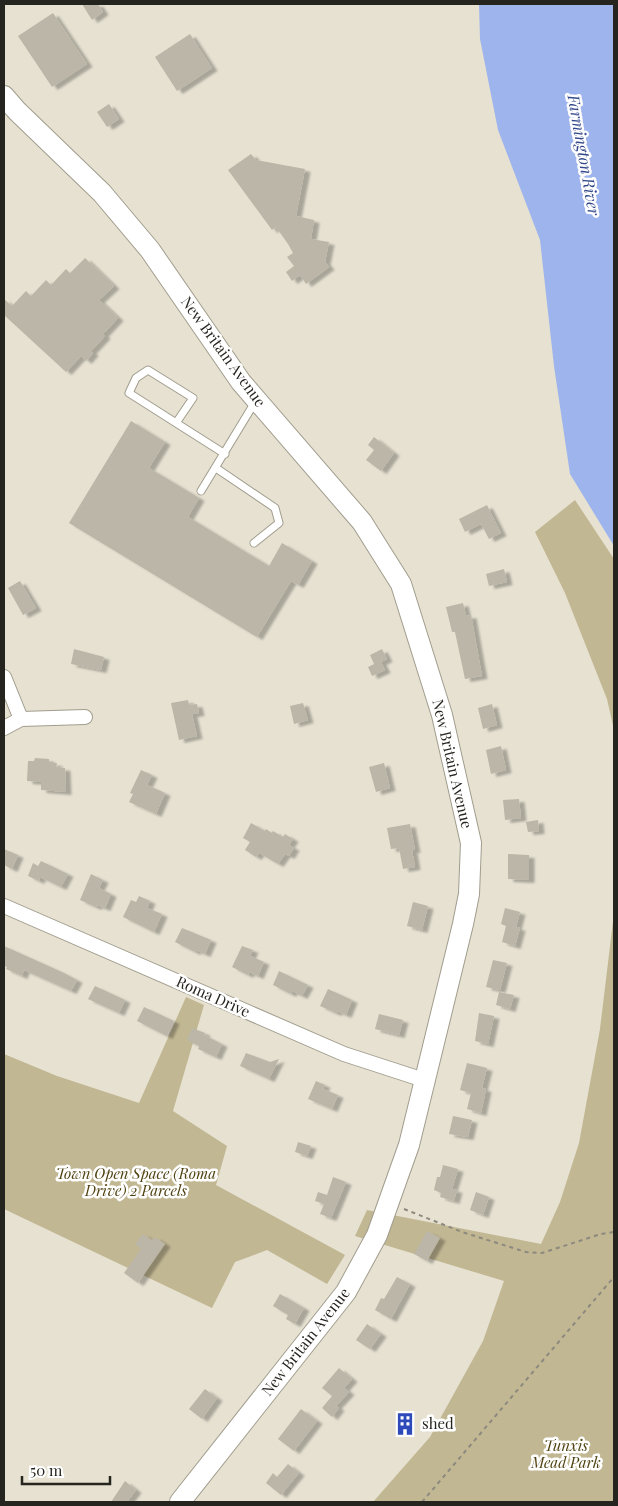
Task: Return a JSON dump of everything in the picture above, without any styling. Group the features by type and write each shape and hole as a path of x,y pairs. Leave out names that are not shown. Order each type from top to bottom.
{"street":[{"name":"New Britain Avenue","path":"4,96 17,111 102,193 150,250 241,382 362,522 401,584 442,715 471,843 469,894 409,1145 377,1235 346,1292 180,1502"},
{"path":"4,677 21,719"},
{"path":"4,728 21,719 85,717"},
{"name":"Roma Drive","path":"4,906 344,1054 424,1080"}],"lane":[{"path":"176,423 193,398 148,370 136,378 129,394 225,454"},
{"path":"201,492 256,400"},
{"path":"216,468 275,508 279,523 254,543"}],"path":[{"path":"389,1204 462,1232 526,1252 542,1253 601,1234 614,1232"},
{"path":"422,1502 614,1277"}],"green space":[{"path":"575,500 614,559 614,730 607,699 565,593 535,532"},
{"name":"Tunxis Mead Park","path":"614,913 614,1502 373,1502 430,1437 483,1341 504,1281 355,1236 367,1210 541,1244 560,1202 579,1143 600,1029"},
{"name":"Town Open Space (Roma Drive) 2 Parcels","path":"186,997 204,1005 173,1111 227,1146 216,1185 345,1255 327,1284 267,1250 235,1262 212,1308 4,1209 4,1054 57,1076 139,1103"}],"water":[{"name":"Farmington River","path":"479,4 614,4 614,546 570,474 554,366 540,240 498,130 480,39"}],"building":[{"path":"82,4 98,4 103,12 92,20"},
{"path":"53,13 87,64 52,87 18,36"},
{"path":"190,34 212,68 177,91 155,57"},
{"path":"109,104 119,119 107,127 97,112"},
{"path":"251,154 256,160 305,169 296,216 314,220 311,239 329,242 325,262 329,267 306,284 300,275 292,281 286,272 294,266 287,257 293,253 288,244 276,227 272,230 228,170"},
{"path":"85,258 114,286 99,300 118,318 103,334 105,336 91,351 93,353 86,361 81,356 66,372 4,315 4,299 12,306 26,291 31,296 46,280 51,285 66,269 70,273"},
{"path":"131,421 165,442 149,468 199,498 188,517 269,566 282,543 312,561 298,585 291,581 257,637 69,523"},
{"path":"374,437 394,453 381,471 366,460 374,450 368,445"},
{"path":"487,505 501,533 489,539 481,524 465,532 459,519"},
{"path":"504,569 507,582 489,586 486,574"},
{"path":"20,581 36,608 23,615 8,588"},
{"path":"463,603 466,616 471,615 482,676 465,679 455,632 452,632 446,607"},
{"path":"74,649 104,657 101,670 71,664"},
{"path":"382,649 387,659 381,662 385,670 372,676 368,667 374,664 370,655"},
{"path":"188,700 189,705 197,704 199,713 192,714 197,736 179,740 171,703"},
{"path":"303,703 308,720 294,724 290,706"},
{"path":"492,704 497,725 483,729 478,708"},
{"path":"501,746 506,770 491,774 486,750"},
{"path":"35,758 49,759 49,763 57,763 56,767 65,768 66,792 41,790 41,782 27,781 28,761 34,761"},
{"path":"384,763 390,788 376,792 369,767"},
{"path":"141,770 152,775 147,785 165,793 156,814 129,802 133,794 130,793"},
{"path":"519,799 521,818 505,820 503,800"},
{"path":"538,820 539,831 528,832 526,822"},
{"path":"251,823 265,831 266,829 272,833 273,831 283,837 285,834 293,839 289,845 294,848 289,856 285,854 278,864 259,853 256,857 245,850 250,842 243,838"},
{"path":"410,824 415,850 412,850 415,867 403,869 399,848 391,849 387,828"},
{"path":"4,849 18,855 12,869 4,865"},
{"path":"508,854 529,855 529,880 508,879"},
{"path":"41,861 68,874 61,887 40,877 39,881 28,876 33,863 38,866"},
{"path":"91,874 103,880 99,888 111,894 105,908 97,905 96,907 80,900"},
{"path":"139,896 150,901 147,908 162,914 154,932 123,917 131,900 136,902"},
{"path":"413,902 428,906 422,930 407,926"},
{"path":"505,908 520,912 516,927 520,928 515,946 502,942 506,926 501,924"},
{"path":"182,928 211,940 205,954 196,950 195,952 175,942"},
{"path":"4,946 77,980 71,991 24,970 22,976 6,969 7,967 4,966"},
{"path":"242,946 253,950 250,956 264,962 258,976 249,972 248,975 232,967"},
{"path":"493,960 507,963 500,990 486,987"},
{"path":"279,971 308,985 302,996 292,991 291,994 273,985"},
{"path":"95,986 125,1000 119,1013 88,999"},
{"path":"328,989 352,1000 346,1015 320,1006"},
{"path":"499,992 514,995 510,1009 496,1005"},
{"path":"144,1007 174,1021 167,1036 137,1021"},
{"path":"479,1013 494,1016 488,1044 475,1041"},
{"path":"379,1014 403,1020 399,1035 375,1029"},
{"path":"192,1028 205,1033 204,1035 222,1044 216,1057 198,1049 199,1046 187,1040"},
{"path":"246,1053 270,1062 279,1059 269,1079 240,1066"},
{"path":"467,1063 487,1068 482,1088 486,1089 481,1113 467,1109 471,1093 460,1090"},
{"path":"316,1081 325,1085 323,1089 338,1095 332,1109 308,1099"},
{"path":"453,1116 472,1120 468,1137 449,1134"},
{"path":"298,1142 311,1146 307,1156 295,1152"},
{"path":"443,1165 458,1169 452,1189 457,1190 454,1201 440,1197 441,1193 434,1190 437,1177 440,1177"},
{"path":"333,1177 346,1182 331,1218 320,1214 324,1204 315,1201 318,1192 327,1195"},
{"path":"476,1192 489,1197 483,1215 470,1210"},
{"path":"427,1231 440,1238 427,1261 414,1254"},
{"path":"143,1234 152,1240 155,1237 165,1244 138,1283 124,1273 141,1249 135,1244"},
{"path":"397,1277 410,1284 391,1319 375,1310 381,1298 384,1299"},
{"path":"280,1294 304,1308 295,1324 286,1319 288,1315 273,1306"},
{"path":"367,1324 381,1334 370,1349 356,1340"},
{"path":"339,1368 352,1379 344,1388 349,1392 336,1406 339,1408 332,1417 322,1408 332,1396 322,1388"},
{"path":"205,1389 217,1398 202,1419 189,1409"},
{"path":"301,1409 317,1421 294,1451 278,1439"},
{"path":"288,1464 299,1473 281,1495 266,1483 273,1473 277,1477"},
{"path":"125,1481 136,1490 127,1502 111,1502"}],"place":[{"name":"shed","path":"405,1424"}]}
